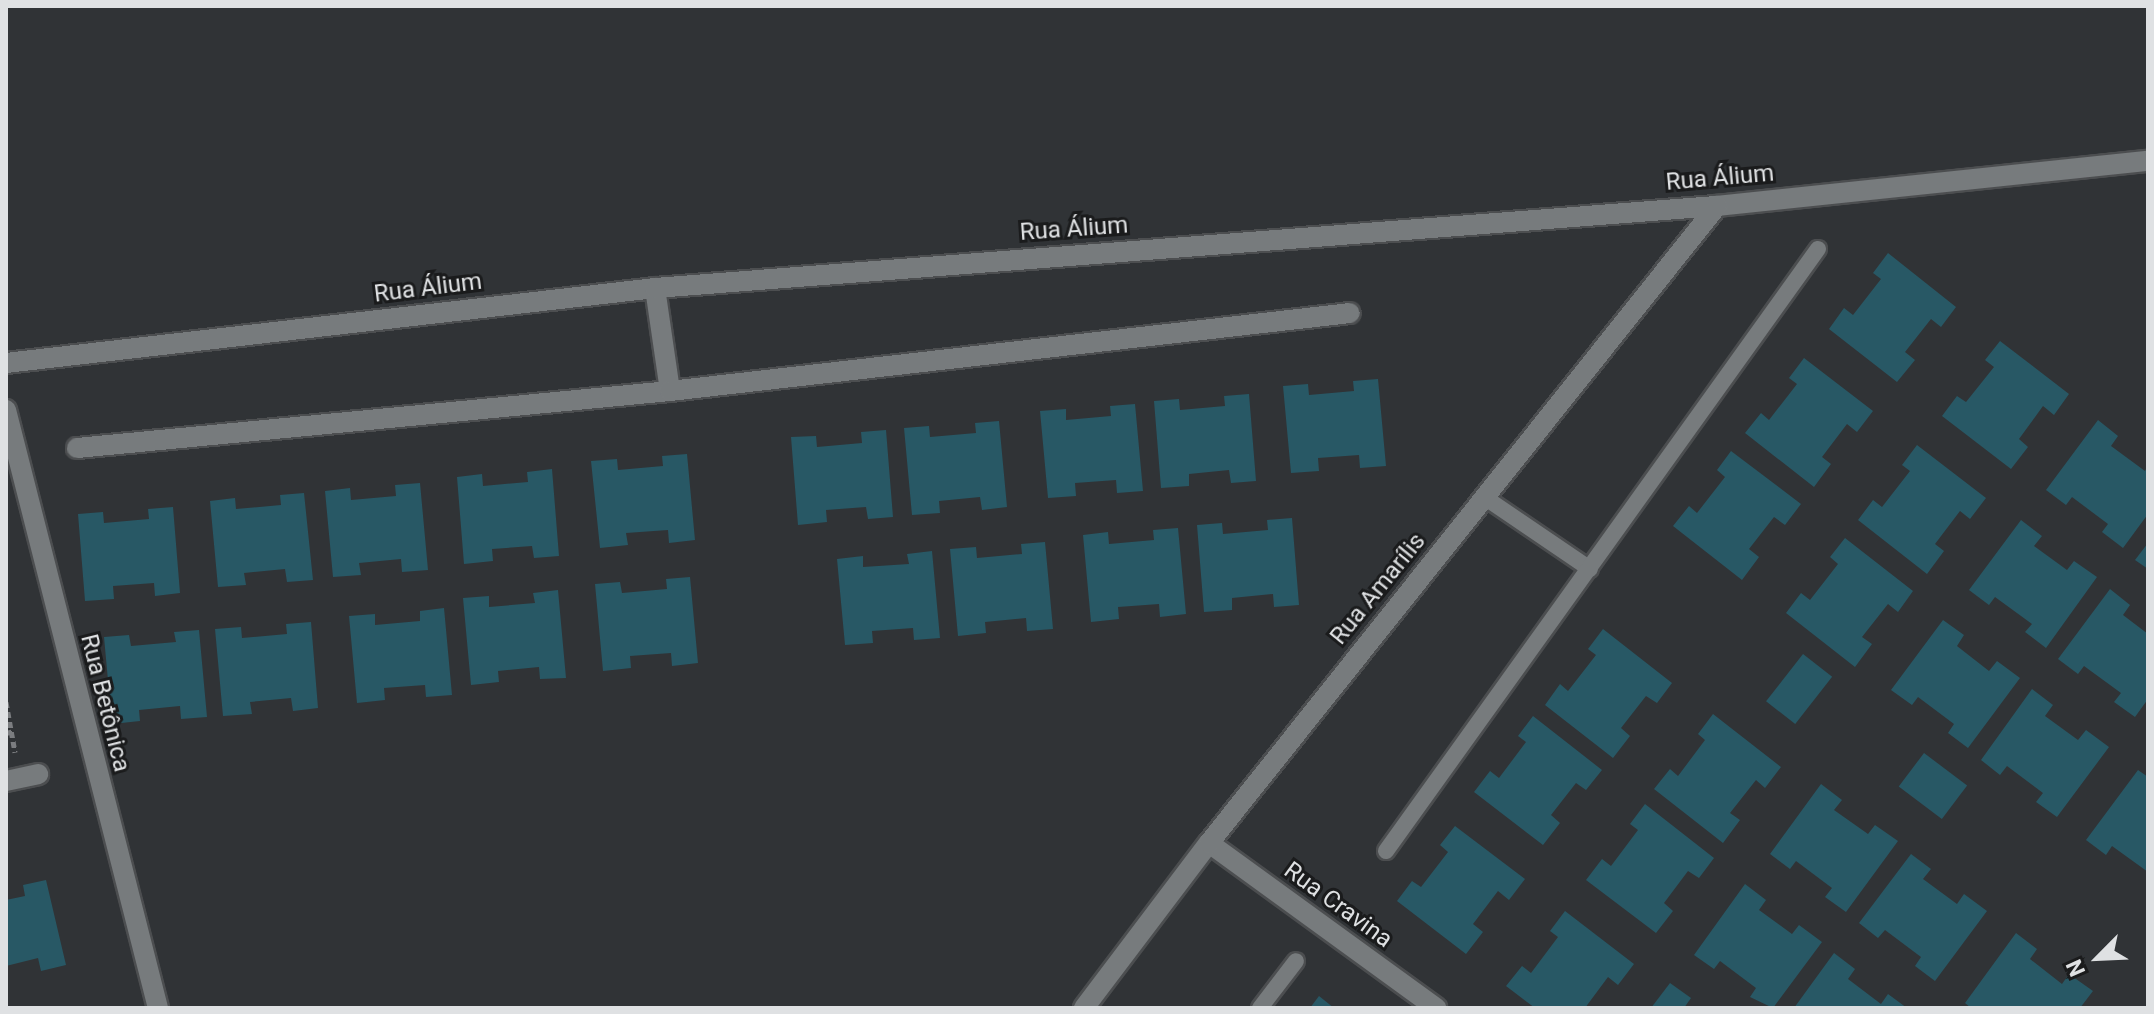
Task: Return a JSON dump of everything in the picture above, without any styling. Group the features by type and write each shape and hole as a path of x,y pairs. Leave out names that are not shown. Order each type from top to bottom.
{"street":[{"name":"Rua Álium","path":"6,363 655,288 1717,206 2148,161"},
{"name":"Rua Amarílis","path":"1084,1008 1209,843 1717,206"},
{"path":"655,288 670,391"},
{"path":"77,448 670,391 1350,313"},
{"name":"Rua Betônica","path":"6,410 158,1008"},
{"path":"12,779 38,774"},
{"name":"Rua Cravina","path":"1209,843 1436,1008"}],"lane":[{"path":"1386,851 1818,249"},
{"path":"1484,497 1590,569"},
{"path":"1260,1008 1296,961"}],"path":[{"path":"6,702 14,731 12,779"},
{"path":"6,733 14,731"}],"building":[{"path":"1888,253 1956,307 1941,327 1931,319 1905,352 1915,360 1897,382 1829,329 1844,308 1853,315 1881,279 1873,273"},
{"path":"2000,341 2069,394 2054,415 2043,406 2019,439 2028,447 2011,469 1942,416 1957,396 1966,402 1994,367 1985,360"},
{"path":"1804,358 1873,411 1857,432 1847,424 1822,457 1831,464 1814,487 1745,433 1761,413 1769,420 1797,384 1789,378"},
{"path":"1378,379 1386,466 1360,468 1359,455 1318,458 1319,471 1291,473 1283,386 1308,384 1309,395 1354,391 1353,381"},
{"path":"1249,394 1256,481 1231,483 1229,470 1189,474 1189,486 1161,488 1154,401 1179,399 1180,410 1225,406 1224,396"},
{"path":"1135,404 1143,491 1117,493 1116,480 1075,483 1076,496 1048,498 1040,411 1066,409 1066,420 1111,416 1110,406"},
{"path":"2098,420 2118,436 2111,446 2145,471 2148,465 2148,514 2123,548 2102,532 2108,524 2072,497 2066,505 2046,490"},
{"path":"999,421 1007,507 982,510 980,497 939,501 940,513 912,515 904,428 929,426 930,437 976,433 975,423"},
{"path":"886,430 893,517 868,519 866,507 826,510 827,522 798,525 791,437 816,436 817,447 862,443 861,432"},
{"path":"1917,445 1986,498 1970,519 1960,511 1935,544 1944,551 1927,574 1858,520 1873,500 1882,507 1910,471 1902,465"},
{"path":"1731,451 1801,504 1785,525 1774,517 1749,549 1759,557 1742,580 1673,526 1689,506 1697,513 1725,477 1717,470"},
{"path":"687,454 695,540 669,543 668,530 626,533 628,545 600,548 591,461 617,459 618,470 663,466 662,456"},
{"path":"552,469 559,556 534,558 532,546 492,549 493,561 464,564 457,477 482,474 483,486 528,482 527,472"},
{"path":"420,483 428,570 402,572 401,559 359,563 361,575 333,577 325,491 350,488 351,500 396,496 395,485"},
{"path":"304,493 313,580 287,582 285,569 244,573 246,585 218,587 210,501 235,498 236,509 281,505 280,495"},
{"path":"173,507 180,593 155,596 154,583 113,586 114,599 85,601 78,514 103,512 104,523 149,519 148,509"},
{"path":"1292,518 1299,605 1274,607 1273,594 1232,598 1232,610 1204,612 1197,525 1222,523 1223,534 1268,530 1267,520"},
{"path":"2021,520 2042,536 2034,546 2067,570 2074,561 2097,577 2046,648 2025,632 2032,624 1995,597 1989,605 1969,590"},
{"path":"1178,528 1186,614 1160,617 1159,604 1118,607 1119,619 1091,622 1083,535 1108,532 1109,544 1154,540 1153,530"},
{"path":"1845,538 1913,591 1898,612 1888,604 1862,637 1872,644 1855,667 1786,613 1801,593 1810,600 1838,564 1830,557"},
{"path":"1045,542 1053,629 1027,631 1026,618 985,622 986,633 958,636 950,549 976,547 977,558 1022,554 1021,544"},
{"path":"2148,543 2148,569 2135,560"},
{"path":"932,551 940,638 914,640 913,628 872,631 873,643 845,645 837,559 863,556 863,567 909,564 907,554"},
{"path":"690,577 698,663 672,666 671,653 630,656 631,668 603,671 595,584 620,582 622,593 667,589 666,579"},
{"path":"2110,589 2130,605 2123,615 2148,634 2148,699 2135,717 2114,702 2121,693 2084,666 2078,674 2058,659"},
{"path":"558,590 566,678 540,679 539,667 498,671 499,682 471,685 463,598 489,596 489,607 535,603 533,593"},
{"path":"444,608 452,695 426,697 425,685 384,688 385,700 357,703 349,616 375,614 375,625 420,621 420,611"},
{"path":"1943,620 1964,635 1957,646 1989,671 1997,661 2020,678 1968,748 1948,733 1954,724 1918,697 1912,705 1891,690"},
{"path":"311,622 318,708 293,711 291,698 250,702 252,714 223,716 215,629 241,627 242,638 287,634 286,624"},
{"path":"1603,629 1672,683 1657,703 1646,696 1621,728 1630,736 1613,758 1545,705 1560,684 1568,691 1596,655 1588,649"},
{"path":"199,630 207,717 181,719 180,706 139,710 140,721 112,724 104,637 129,635 131,646 176,642 174,632"},
{"path":"1803,654 1832,677 1795,724 1766,701"},
{"path":"2032,689 2053,705 2045,716 2078,740 2086,730 2109,747 2057,817 2036,802 2043,793 2007,766 2000,775 1981,760"},
{"path":"1713,714 1781,767 1765,788 1756,780 1730,813 1740,820 1723,843 1654,789 1670,769 1678,776 1705,740 1698,734"},
{"path":"1533,716 1602,770 1586,790 1576,783 1551,815 1560,823 1543,845 1474,792 1490,771 1499,778 1526,742 1518,736"},
{"path":"1924,753 1967,785 1942,819 1899,787"},
{"path":"2138,770 2148,777 2148,872 2112,846 2106,855 2086,840"},
{"path":"1821,784 1842,800 1834,810 1868,834 1875,825 1898,841 1846,912 1825,897 1832,888 1796,861 1790,869 1770,854"},
{"path":"1645,804 1714,858 1699,878 1688,871 1664,903 1673,911 1656,933 1586,880 1602,859 1611,866 1638,830 1630,824"},
{"path":"1455,826 1525,879 1509,900 1498,891 1473,924 1483,932 1466,954 1397,901 1412,881 1421,887 1448,852 1440,845"},
{"path":"1911,854 1931,869 1923,879 1957,904 1964,894 1987,911 1935,981 1915,966 1921,957 1885,930 1878,938 1859,923"},
{"path":"46,880 66,965 41,971 38,958 6,966 6,900 25,896 23,885"},
{"path":"1745,884 1766,900 1759,910 1792,934 1799,925 1822,942 1773,1008 1750,997 1756,988 1720,961 1714,969 1694,955"},
{"path":"1565,911 1634,964 1618,985 1608,977 1585,1008 1535,1008 1506,986 1522,966 1531,973 1558,937 1550,931"},
{"path":"2016,933 2037,949 2030,959 2062,984 2069,974 2093,991 2080,1008 1971,1008 1965,1003"},
{"path":"1834,953 1855,969 1848,979 1881,1004 1888,994 1907,1008 1794,1008"},
{"path":"1670,983 1691,998 1684,1008 1651,1008"},
{"path":"1319,996 1334,1008 1310,1008"}]}
